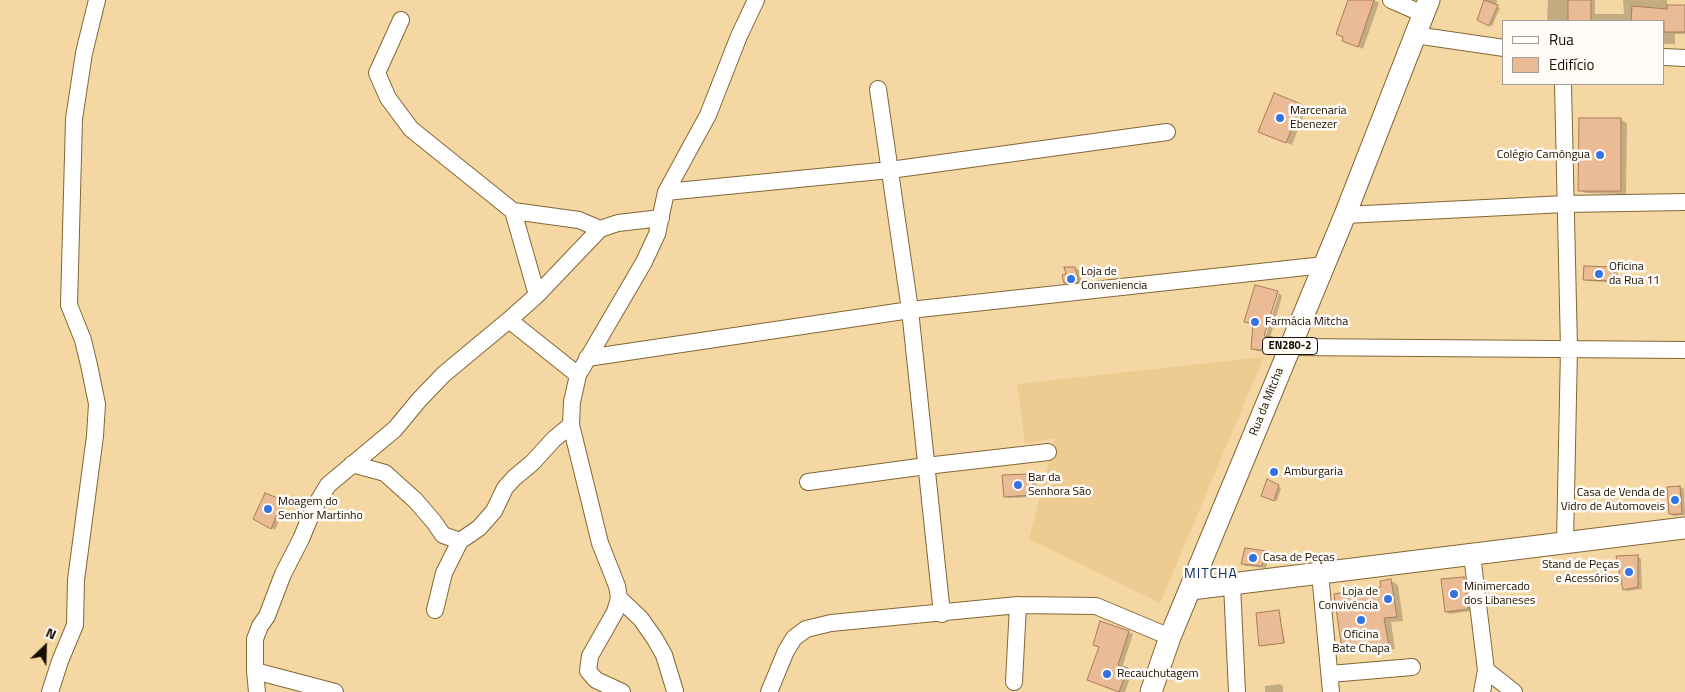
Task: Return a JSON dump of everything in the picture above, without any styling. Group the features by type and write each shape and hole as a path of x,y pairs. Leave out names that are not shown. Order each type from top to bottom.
{"main road":[{"name":"Rua da Mitcha","path":"1151,692 1170,637 1345,215 1426,7"},
{"path":"1191,589 1685,528"}],"street":[{"path":"50,692 75,625 76,580 95,436 97,404 90,365 83,340 69,305 74,119 84,53 97,0"},
{"path":"622,692 596,680 588,671 590,656 615,612 619,598 617,586 600,544 571,425 572,402 578,375 644,262 657,234 666,192 708,115 739,36 756,0"},
{"path":"1391,0 1426,7"},
{"path":"401,20 377,73 388,98 411,128 513,210 579,220 600,229"},
{"path":"1415,35 1502,48"},
{"path":"1665,57 1685,58"},
{"path":"1563,85 1569,349 1566,543"},
{"path":"878,89 910,310 942,614"},
{"path":"666,192 890,170 1166,132"},
{"path":"1345,215 1565,204 1685,202"},
{"path":"513,210 536,295"},
{"path":"257,692 255,639 260,626 267,616 282,574 301,539 314,508 328,485 394,429 444,374 536,295 600,229 618,223 661,218"},
{"path":"587,358 910,310 1324,265"},
{"path":"509,320 578,375"},
{"path":"1290,347 1685,350"},
{"path":"435,610 444,573 460,541 479,528 494,510 505,488 571,425"},
{"path":"808,482 1048,452"},
{"path":"352,464 385,474 416,501 443,535 460,541"},
{"path":"1472,554 1486,670 1482,692"},
{"path":"1320,573 1331,692"},
{"path":"1232,584 1237,692"},
{"path":"619,598 641,619 655,638 664,655 675,691"},
{"path":"1014,682 1018,605"},
{"path":"769,692 786,650 794,638 806,629 831,623 942,614 1018,605 1096,606 1170,637"},
{"path":"1330,674 1412,668"},
{"path":"1486,670 1514,692"},
{"path":"255,671 335,692"}],"shaded area":[{"path":"1264,357 1160,603 1029,539 1055,438 1025,444 1017,384"}],"building":[{"path":"1348,0 1374,0 1358,47 1342,41 1343,37 1336,34"},
{"path":"1484,0 1498,5 1489,26 1477,20"},
{"path":"1568,0 1591,0 1591,20 1568,20"},
{"path":"1667,5 1685,5 1685,32 1665,32 1665,20 1631,20 1632,6 1667,9"},
{"name":"Marcenaria Ebenezer","path":"1274,93 1301,104 1286,143 1258,132"},
{"name":"Colégio Camôngua","path":"1579,118 1621,118 1621,191 1578,191"},
{"name":"Oficina da Rua 11","path":"1584,266 1614,267 1614,281 1583,280"},
{"name":"Loja de Conveniencia","path":"1064,267 1075,267 1079,282 1064,283 1062,275 1066,274"},
{"path":"1255,285 1278,291 1264,336 1273,337 1270,351 1251,349 1253,324 1244,322"},
{"name":"Bar da Senhora São","path":"1032,474 1034,495 1004,497 1002,475"},
{"path":"1267,479 1279,485 1274,501 1261,496"},
{"name":"Casa de Venda de Vidro de Automoveis","path":"1680,486 1682,514 1669,514 1667,487"},
{"name":"Moagem do Senhor Martinho","path":"265,493 283,500 271,529 253,519"},
{"name":"Casa de Peças","path":"1245,548 1266,551 1262,566 1241,564"},
{"name":"Stand de Peças e Acessórios","path":"1638,555 1638,587 1623,590 1616,556"},
{"name":"Minimercado dos Libaneses","path":"1464,577 1468,609 1445,612 1441,579"},
{"name":"Oficina Bate Chapa","path":"1391,579 1397,617 1384,618 1389,646 1342,650 1334,594 1381,587 1380,581"},
{"path":"1279,610 1284,643 1259,646 1256,613"},
{"path":"1100,621 1129,631 1118,665 1128,668 1119,692 1087,680 1099,647 1093,645"}],"place":[{"name":"Marcenaria Ebenezer","path":"1280,118"},
{"name":"Colégio Camôngua","path":"1600,155"},
{"name":"Oficina da Rua 11","path":"1599,274"},
{"name":"Loja de Conveniencia","path":"1071,279"},
{"name":"Farmácia Mitcha","path":"1255,322"},
{"name":"Amburgaria","path":"1274,472"},
{"name":"Bar da Senhora São","path":"1018,485"},
{"name":"Casa de Venda de Vidro de Automoveis","path":"1675,500"},
{"name":"Moagem do Senhor Martinho","path":"268,509"},
{"name":"Casa de Peças","path":"1253,558"},
{"name":"Stand de Peças e Acessórios","path":"1629,572"},
{"name":"Minimercado dos Libaneses","path":"1454,594"},
{"name":"Loja de Convivência","path":"1388,599"},
{"name":"Oficina Bate Chapa","path":"1361,620"},
{"name":"Recauchutagem","path":"1107,674"}],"district":[{"name":"MITCHA","path":"1211,575"}]}
